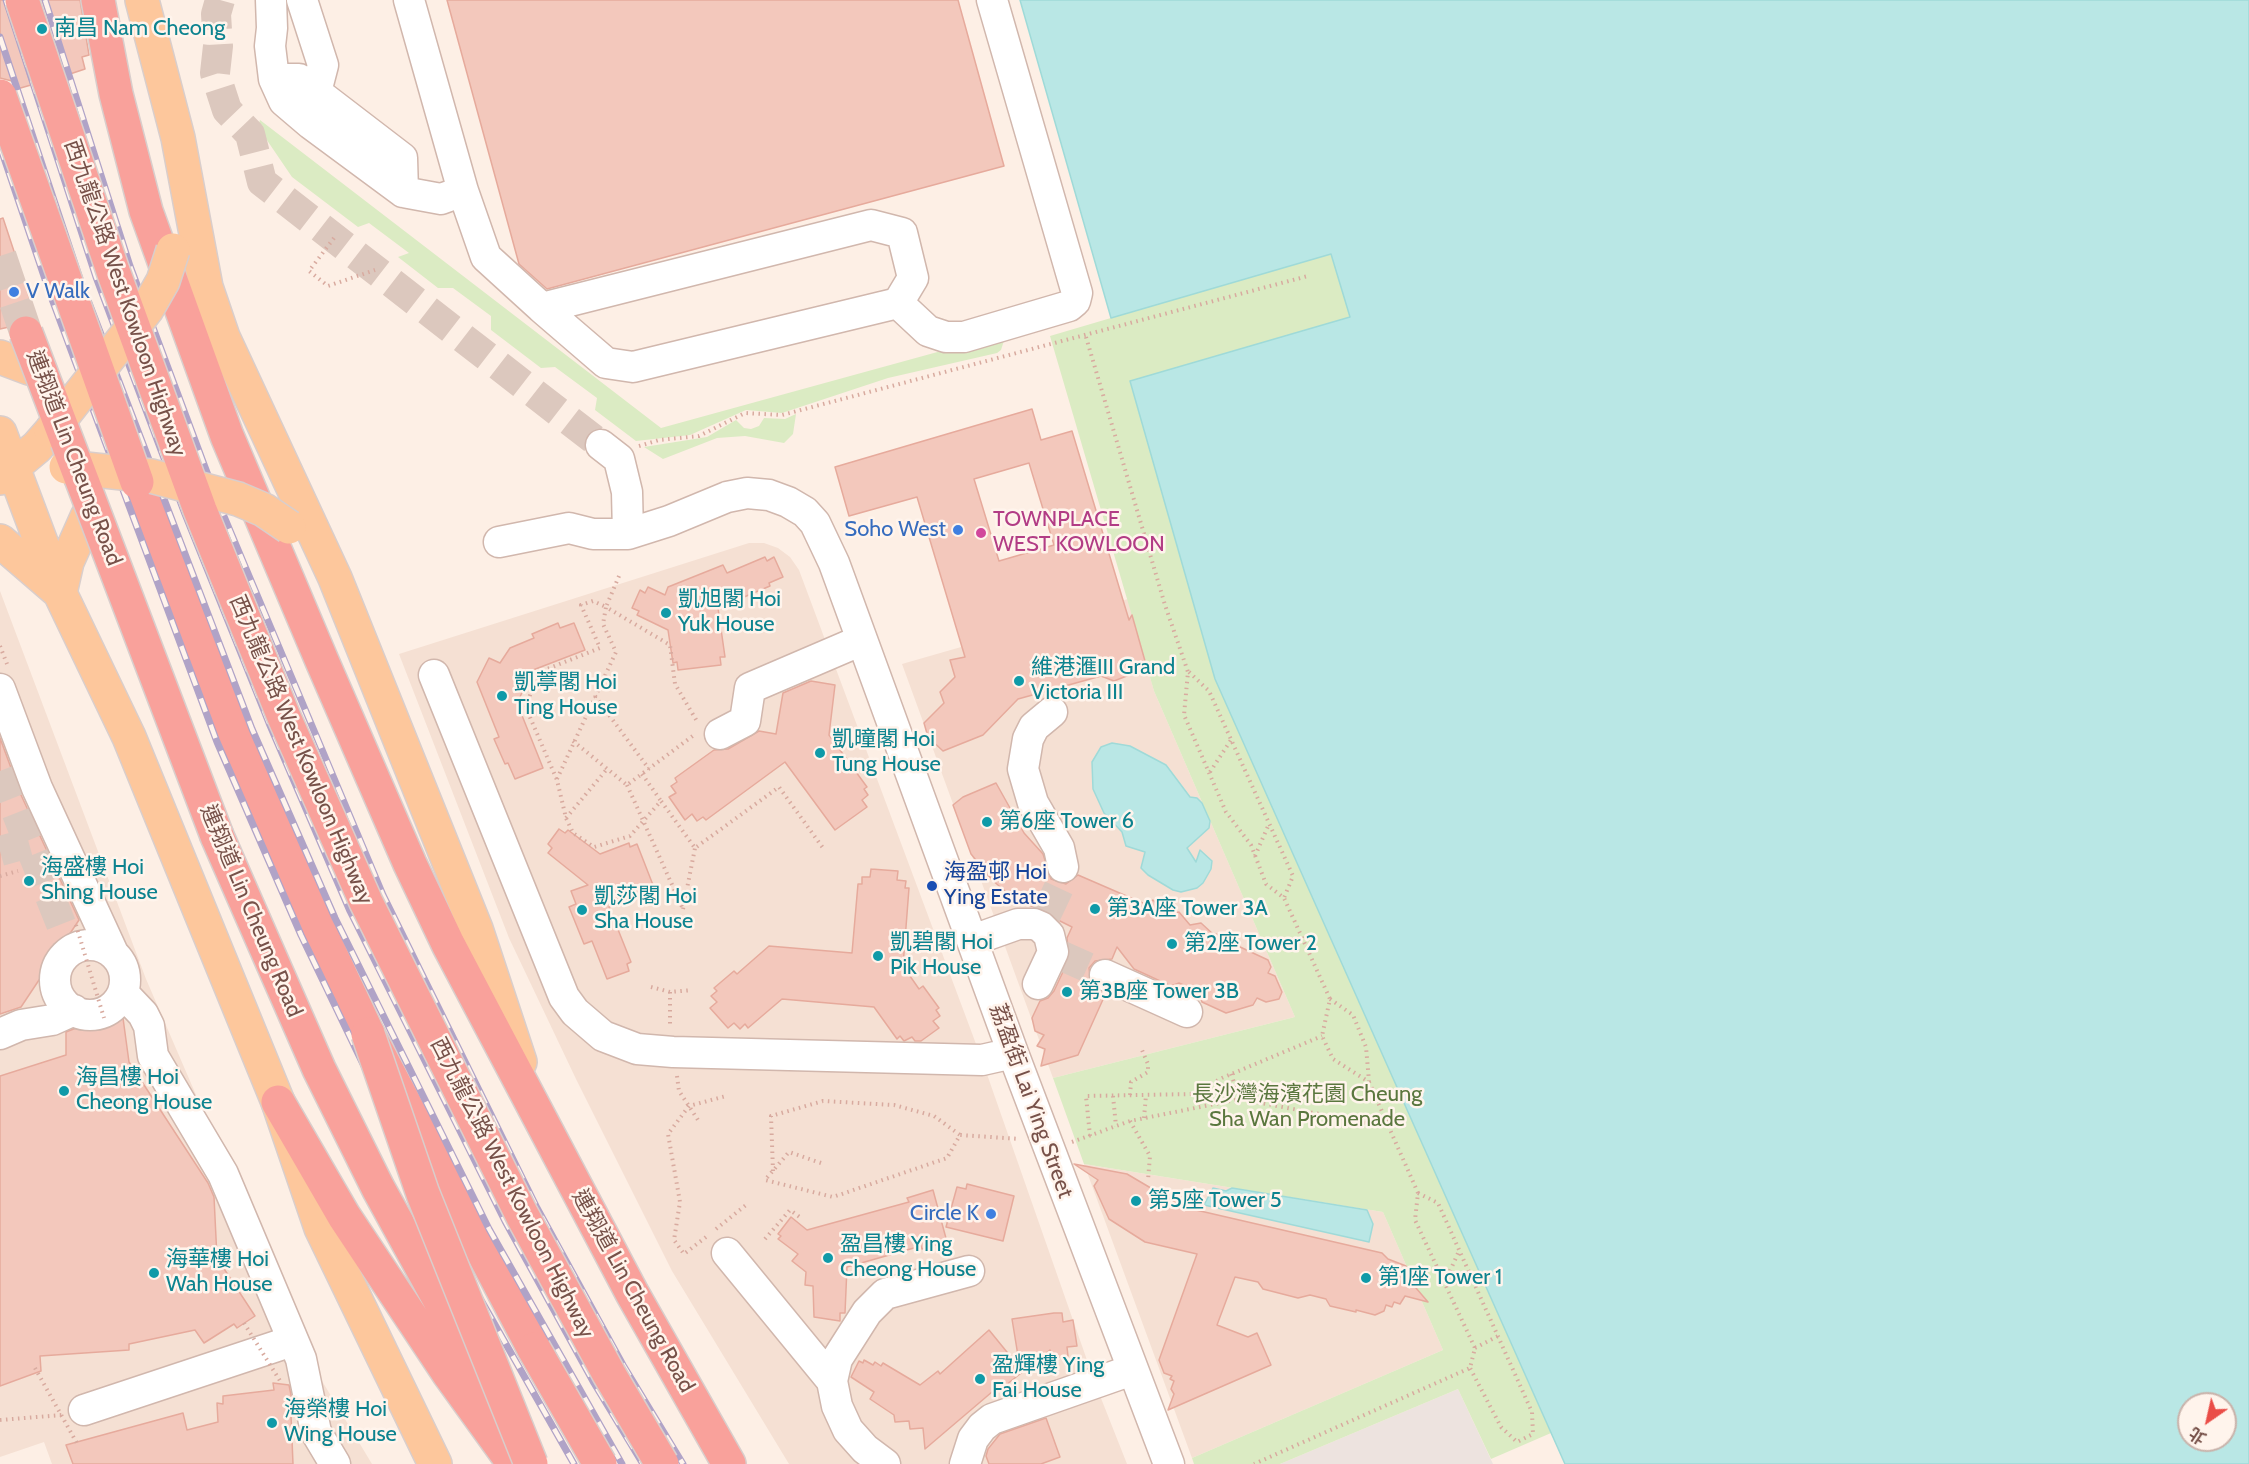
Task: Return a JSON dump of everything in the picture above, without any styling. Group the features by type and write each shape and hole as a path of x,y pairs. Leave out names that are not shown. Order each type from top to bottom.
{"highway":[{"name":"西九龍公路 West Kowloon Highway","path":"22,0 125,304 200,510 284,717 366,902 522,1215 609,1374 662,1464"},
{"name":"連翔道 Lin Cheung Road","path":"98,0 116,94 146,211 227,436 410,864 448,944 632,1293 729,1464"},
{"path":"0,96 137,482 231,724 289,862 368,1034 479,1248 600,1464"},
{"name":"連翔道 Lin Cheung Road","path":"26,333 218,836 281,985 378,1188 531,1464"},
{"path":"368,1034 423,1194 531,1464"},
{"path":"278,1102 344,1216 449,1374 514,1464"}],"main road":[{"name":"連翔道 Lin Cheung Road","path":"142,0 178,138 206,287 223,337 335,578 476,929 539,1117"},
{"path":"4,471 37,447 51,431 102,363 147,309 163,281 173,250 178,198 178,138"},
{"path":"14,362 54,373 81,372 102,363"},
{"name":"連翔道 Lin Cheung Road","path":"0,433 4,471 129,737 278,1102 321,1228 435,1464"},
{"path":"4,471 66,467 151,476 238,499 264,510 289,527 314,550 335,578"},
{"path":"0,541 60,593 67,562 87,517 104,494 125,474"}],"street":[{"path":"271,0 270,46 274,79 284,100 311,124 403,192 441,199 463,191"},
{"path":"302,0 323,65 316,92"},
{"path":"409,0 463,191 486,256 542,308 606,363 633,367 898,303 913,278 902,233 872,225 542,308"},
{"path":"898,303 928,331 946,338 964,337 1068,306 1075,301 1077,293 992,0"},
{"path":"274,79 299,80 402,158 403,192"},
{"path":"601,445 619,459 627,492 628,534"},
{"name":"荔盈街 Lai Ying Street","path":"499,542 569,528 593,534 628,534 669,521 727,497 747,493 769,495 788,502 805,512 824,538 1013,1053 1169,1464"},
{"path":"720,734 745,721 750,688 862,640"},
{"path":"434,675 564,997 581,1019 603,1036 637,1049 664,1052 982,1060 1013,1053"},
{"path":"0,689 37,788 113,953 124,972 123,993 119,1000 103,1012 92,1014 66,1001"},
{"path":"1052,712 1034,727 1023,754 1023,769 1033,802 1059,848 1063,867"},
{"path":"972,940 1018,924 1034,924 1050,937 1038,984"},
{"path":"66,1001 58,967 71,938 113,953"},
{"path":"1105,975 1187,1012"},
{"path":"123,993 143,1014 149,1026 153,1056 223,1174 307,1378 316,1432 335,1464"},
{"path":"11,1030 66,1001"},
{"path":"727,1253 832,1381"},
{"path":"885,1464 865,1449 848,1430 837,1406 832,1381 837,1359 875,1302 897,1289 969,1271"},
{"path":"84,1410 292,1341"},
{"path":"965,1464 973,1439 992,1419 1132,1370"}],"path":[{"path":"334,238 309,271 328,286 375,270"},
{"path":"630,450 646,442 699,436 745,413 782,415 1086,337 1308,276"},
{"path":"1086,337 1165,605 1188,672 1184,715 1226,812 1251,845 1266,884 1284,898 1330,999 1353,1015 1366,1047 1369,1082 1418,1193 1415,1220 1475,1347 1470,1368 1501,1427 1516,1442 1533,1434 1532,1412 1438,1203 1418,1193"},
{"path":"557,780 616,652 603,624 606,607 619,576"},
{"path":"627,785 702,729 675,684 670,645 592,601 581,605 600,648 537,673 525,708 557,780 566,818 573,833 594,847 630,836 662,801"},
{"path":"1188,672 1209,691 1293,876 1284,898"},
{"path":"595,696 649,769"},
{"path":"1209,773 1231,740"},
{"path":"573,741 627,785 683,909 695,848 779,787 823,848"},
{"path":"566,818 607,769"},
{"path":"642,774 695,848"},
{"path":"1255,857 1269,824"},
{"path":"0,876 18,871"},
{"path":"71,938 104,1018"},
{"path":"651,987 670,992 692,990"},
{"path":"670,992 670,1038"},
{"path":"1330,999 1322,1036 1333,1059 1369,1082"},
{"path":"1090,1136 1086,1096 1192,1094 1231,1074 1322,1036"},
{"path":"1130,1095 1131,1082 1148,1072 1142,1050"},
{"path":"1231,1074 1240,1099"},
{"path":"1144,1118 1146,1095"},
{"path":"684,1254 674,1240 680,1202 668,1134 689,1106 726,1096"},
{"path":"1113,1096 1116,1126"},
{"path":"1070,1143 1130,1121 1240,1099 1389,1128"},
{"path":"773,1172 771,1116 824,1101 894,1105 934,1116 960,1135 1021,1139"},
{"path":"689,1106 698,1120"},
{"path":"1130,1121 1150,1156 1148,1180"},
{"path":"821,1163 789,1152 765,1180 833,1197 947,1158 960,1135"},
{"path":"765,1239 790,1210 801,1218"},
{"path":"1444,1282 1459,1250"},
{"path":"244,1323 282,1384"},
{"path":"1475,1347 1498,1336"},
{"path":"35,1368 78,1444"},
{"path":"1254,1464 1470,1368"},
{"path":"0,1420 54,1417 84,1410"}],"shaded area":[{"path":"749,543 764,543 778,548 790,557 799,570 982,1060 1095,1383 1127,1464 789,1464 672,1271 576,1079 509,938 399,654"},
{"path":"0,591 146,979 313,1366 372,1464 52,1464 44,1442 0,1457"},
{"path":"1128,599 1154,691 1295,1017 1053,1078 902,664"},
{"path":"1084,1164 1383,1212 1443,1350 1192,1458"},
{"path":"1458,1389 1493,1464 1280,1464"}],"green space":[{"path":"260,120 661,428 1043,323 1006,334 1001,350 997,353 888,378 782,413 746,410 690,435 636,441 595,410 597,398 555,367 541,368 491,330 491,316 453,288 438,288 398,257 409,253 369,223 358,227 292,177 258,127"},
{"name":"長沙灣海濱花園 Cheung Sha Wan Promenade","path":"1331,253 1350,317 1130,381 1215,679 1551,1433 1491,1459 1458,1389 1280,1464 1194,1464 1192,1458 1443,1350 1383,1212 1084,1164 1053,1078 1295,1017 1154,691 1050,336"},
{"path":"796,414 793,434 784,443 745,436 717,438 663,459 644,447 707,437 736,420 744,428 751,429 759,426 764,418 785,419"}],"water":[{"path":"1020,0 2249,0 2249,1464 1565,1464 1215,679 1130,381 1350,317 1331,254 1111,318"},
{"path":"1112,743 1130,746 1166,765 1190,797 1197,798 1202,803 1210,821 1209,828 1187,848 1196,862 1200,850 1212,861 1211,869 1203,883 1197,888 1181,892 1173,890 1148,875 1141,868 1145,852 1126,846 1122,832 1104,813 1093,789 1092,762 1101,747"},
{"path":"1213,1188 1226,1191 1232,1188 1367,1210 1373,1224 1369,1242 1204,1205"}],"building":[{"path":"0,0 4,0 31,85 17,89 12,81 0,78"},
{"path":"42,0 80,0 89,55 82,57 85,69 67,75"},
{"path":"447,0 958,0 1004,166 547,289 519,264"},
{"name":"V Walk","path":"3,218 36,318 20,315 9,327 0,329 0,219"},
{"name":"Soho West","path":"1032,409 1041,440 1072,431 1129,620 1132,615 1147,668 1114,681 1101,676 1018,699 983,735 943,751 928,737 924,723 944,703 940,692 955,677 950,660 965,657 917,497 849,516 835,467","holes":["1029,463 1054,545 999,561 974,479"]},
{"name":"凱旭閣 Hoi Yuk House","path":"765,557 767,561 774,557 783,577 769,583 770,586 718,608 725,657 720,657 721,665 678,670 677,662 673,663 668,630 637,615 639,611 632,608 640,590 645,593 648,587 665,595 668,587 723,565 727,573"},
{"name":"凱葶閣 Hoi Ting House","path":"558,623 560,628 574,623 585,650 533,670 517,703 543,768 515,779 508,763 505,764 494,739 499,737 477,682 489,658 500,663 510,648 534,638 532,634"},
{"name":"凱曈閣 Hoi Tung House","path":"811,681 835,685 829,735 867,787 864,789 868,795 862,800 867,807 835,830 785,762 706,820 703,817 697,821 692,814 685,820 669,797 676,793 671,786 677,782 675,778 714,750 728,749 759,731 776,734 783,693"},
{"path":"0,738 21,795 79,920 21,1007 0,1014"},
{"path":"996,783 1024,833 1043,854 1051,879 1066,884 1078,875 1145,904 1153,900 1167,914 1179,912 1190,925 1201,923 1213,934 1228,935 1238,946 1268,960 1271,967 1268,973 1275,976 1282,992 1279,999 1266,1002 1257,998 1253,1005 1226,1013 1202,1002 1199,992 1179,983 1171,986 1134,969 1117,947 1112,959 1095,961 1089,968 1091,985 1105,995 1078,1055 1041,1066 1045,1049 1037,1046 1044,1035 1035,1031 1032,1018 1040,1001 1048,998 1054,991 1069,959 1067,938 1072,927 1048,911 1018,902 992,880 971,854 953,805 963,797"},
{"name":"凱莎閣 Hoi Sha House","path":"559,829 565,833 568,830 600,854 629,843 630,847 637,844 653,885 646,888 648,892 609,907 631,962 627,964 629,971 607,979 592,941 584,944 569,907 576,904 571,891 588,885 548,853 552,848 548,844"},
{"name":"凱碧閣 Hoi Pik House","path":"871,869 898,871 897,880 906,881 905,888 909,888 903,966 919,989 923,986 939,1008 936,1010 940,1016 933,1021 939,1028 921,1041 915,1041 912,1037 904,1041 900,1036 897,1039 874,1007 782,999 748,1028 745,1024 740,1029 734,1023 728,1028 710,1008 717,1002 711,996 717,991 714,988 734,971 737,974 769,946 852,953 858,884 862,884 862,877 870,877"},
{"path":"120,1014 123,1018 129,1062 208,1183 214,1197 217,1258 255,1316 237,1328 234,1324 204,1343 195,1330 129,1344 129,1350 40,1356 41,1371 0,1386 0,1076 66,1055 66,1032 99,1019"},
{"path":"1074,1164 1127,1174 1183,1207 1382,1253 1388,1259 1406,1266 1410,1281 1428,1302 1405,1296 1400,1304 1394,1302 1392,1307 1386,1305 1384,1311 1375,1315 1330,1306 1326,1299 1310,1295 1298,1298 1263,1289 1258,1282 1235,1277 1217,1325 1248,1337 1257,1333 1271,1365 1168,1410 1174,1394 1171,1389 1174,1381 1170,1379 1172,1376 1164,1373 1159,1360 1197,1254 1145,1242 1109,1219 1094,1186 1098,1180"},
{"path":"967,1184 1014,1196 1003,1241 946,1227 957,1187 966,1189"},
{"name":"盈昌樓 Ying Cheong House","path":"933,1190 947,1242 922,1249 921,1246 847,1267 845,1313 840,1313 840,1321 814,1317 813,1286 805,1285 806,1272 792,1261 798,1254 778,1239 781,1236 778,1234 791,1217 807,1230 909,1202 907,1198"},
{"name":"盈輝樓 Ying Fai House","path":"1062,1313 1063,1322 1073,1320 1077,1346 1067,1347 1068,1356 1052,1358 1050,1350 1001,1389 999,1386 925,1449 923,1428 910,1429 909,1421 895,1422 894,1415 870,1399 874,1392 851,1377 859,1361 863,1363 864,1360 873,1365 875,1362 881,1366 883,1363 920,1385 938,1371 940,1374 989,1330 1020,1368 1012,1319"},
{"path":"273,1383 289,1385 295,1415 291,1415 293,1464 73,1464 66,1445 183,1413 187,1430 218,1422 217,1403 223,1404 223,1396 274,1390"},
{"path":"1046,1418 1060,1457 1041,1464 989,1464 986,1456 988,1449 1000,1434"}],"tunnel":[{"path":"220,0 216,14 218,46 215,73 227,110 250,134 262,182 601,445"},
{"path":"0,256 26,333"},
{"path":"0,771 67,939"},
{"path":"0,851 29,843"},
{"path":"1046,915 1061,883 1063,867"},
{"path":"1060,955 1105,975"}],"railway":[{"path":"6,0 96,277 185,514 269,723 350,911 505,1221 594,1383 643,1464"},
{"path":"45,0 130,266 218,502 383,895 537,1208 623,1365 683,1464"},
{"path":"0,37 81,282 252,729 335,918 489,1229 622,1464"},
{"path":"0,146 49,291 217,742 301,935 452,1249 574,1464"}],"place":[{"name":"南昌 Nam Cheong","path":"42,29"},
{"name":"V Walk","path":"14,292"},
{"name":"Soho West","path":"958,530"},
{"name":"TOWNPLACE WEST KOWLOON","path":"981,533"},
{"name":"凱旭閣 Hoi Yuk House","path":"666,613"},
{"name":"維港滙III Grand Victoria III","path":"1019,681"},
{"name":"凱葶閣 Hoi Ting House","path":"502,696"},
{"name":"凱曈閣 Hoi Tung House","path":"820,753"},
{"name":"第6座 Tower 6","path":"987,822"},
{"name":"海盛樓 Hoi Shing House","path":"29,881"},
{"name":"海盈邨 Hoi Ying Estate","path":"932,886"},
{"name":"第3A座 Tower 3A","path":"1095,909"},
{"name":"凱莎閣 Hoi Sha House","path":"582,910"},
{"name":"第2座 Tower 2","path":"1172,944"},
{"name":"凱碧閣 Hoi Pik House","path":"878,956"},
{"name":"第3B座 Tower 3B","path":"1067,992"},
{"name":"海昌樓 Hoi Cheong House","path":"64,1091"},
{"name":"第5座 Tower 5","path":"1136,1201"},
{"name":"Circle K","path":"991,1214"},
{"name":"盈昌樓 Ying Cheong House","path":"828,1258"},
{"name":"海華樓 Hoi Wah House","path":"154,1273"},
{"name":"第1座 Tower 1","path":"1366,1278"},
{"name":"盈輝樓 Ying Fai House","path":"980,1379"},
{"name":"海榮樓 Hoi Wing House","path":"272,1423"}]}
